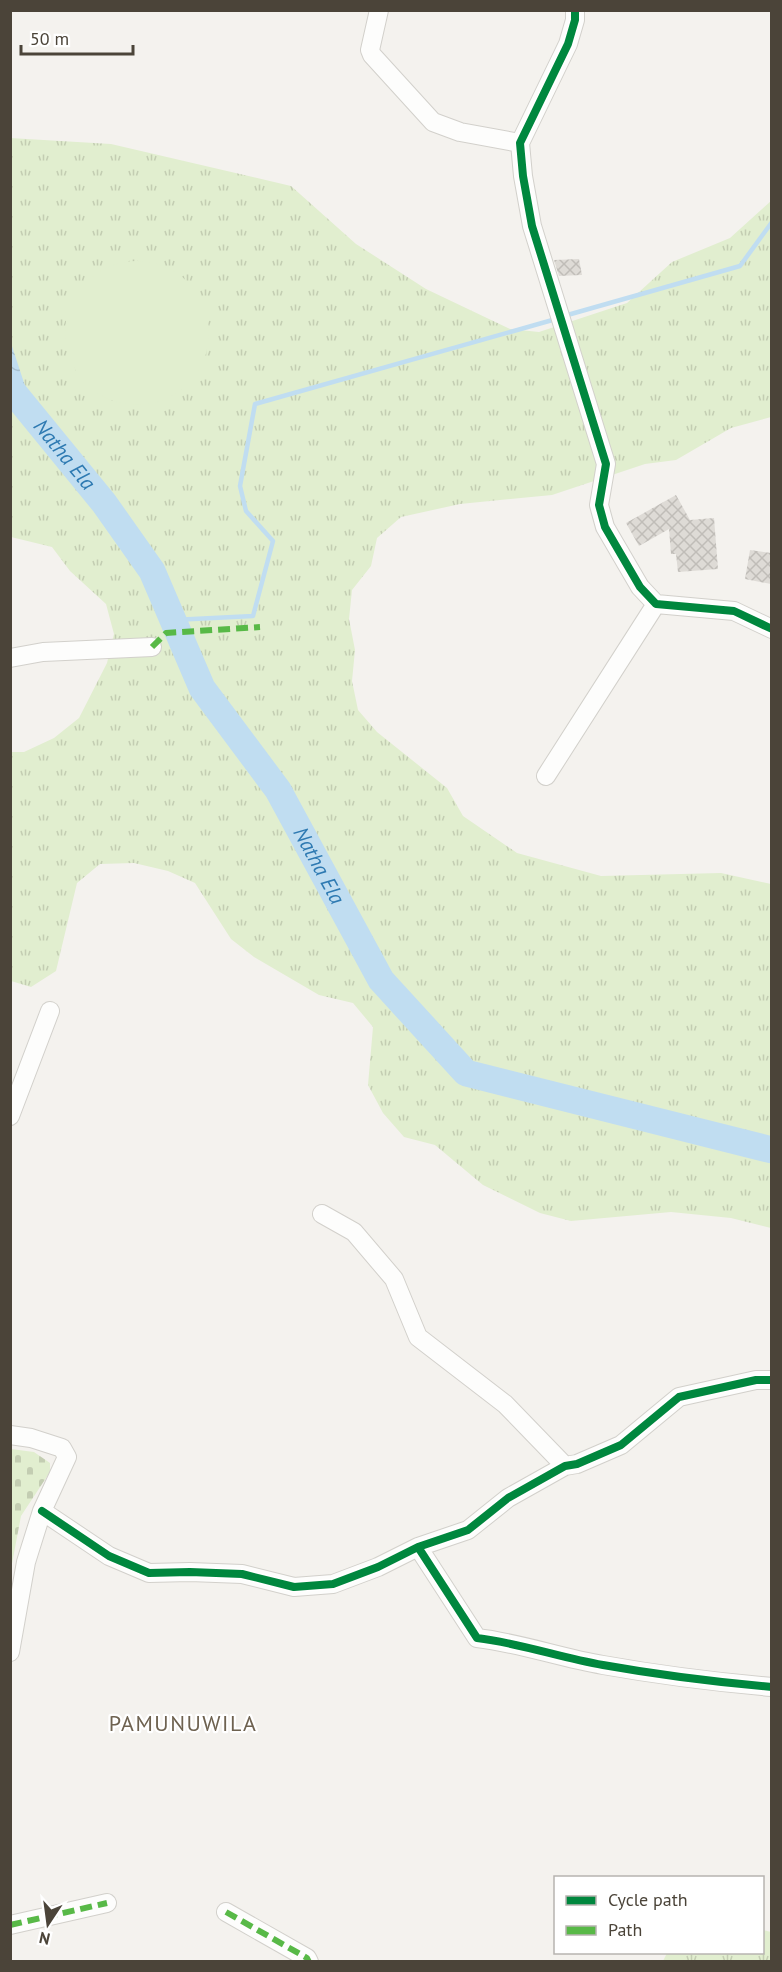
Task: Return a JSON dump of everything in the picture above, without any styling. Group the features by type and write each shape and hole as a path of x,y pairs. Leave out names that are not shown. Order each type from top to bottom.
{"street":[{"path":"379,10 370,50 372,55 433,122 460,132 520,143"},
{"path":"575,10 575,20 568,44 520,143 532,226 606,464 599,506 605,527 640,587 656,604 734,611 771,629"},
{"path":"546,776 656,604"},
{"path":"10,658 43,652 152,647"},
{"path":"10,1116 50,1011"},
{"path":"322,1214 354,1232 394,1279 418,1337 505,1404 565,1466"},
{"path":"42,1510 109,1556 149,1573 242,1574 294,1587 333,1584 378,1567 418,1547 468,1530 508,1498 565,1466 578,1464 621,1445 679,1397 756,1380 771,1380"},
{"path":"10,1435 32,1438 62,1448 67,1457 42,1510 26,1562 10,1652"},
{"path":"418,1547 477,1638 496,1640 602,1665 721,1683 771,1687"},
{"path":"10,1925 107,1903"},
{"path":"226,1912 307,1958 309,1962"}],"green space":[{"path":"10,138 111,144 291,186 356,244 426,289 510,329 539,332 627,303 672,262 730,238 771,201 771,417 731,428 676,460 645,464 552,495 460,504 401,517 377,538 371,566 352,590 349,619 355,650 352,681 358,710 377,732 447,788 463,816 517,853 601,876 721,873 771,884 771,1228 731,1218 671,1212 571,1221 540,1213 483,1185 435,1145 404,1137 383,1113 368,1085 373,1027 353,1003 319,995 254,957 231,939 195,883 168,871 134,863 100,864 77,883 56,971 31,987 11,981 11,752 24,752 54,738 79,718 107,663 114,634 106,604 70,571 52,547 11,537"},
{"path":"137,261 164,267 188,282 203,306 209,333 203,360 188,384 164,399 137,405 110,399 86,384 71,360 65,333 71,306 86,282 110,267"},
{"path":"11,1449 34,1452 50,1463 50,1472 21,1516 11,1569"},
{"path":"764,1930 771,1932 771,1961 663,1961 666,1954 764,1954"}],"water":[{"path":"10,340 35,409 33,426 11,408"}],"building":[{"path":"579,259 582,275 559,276 554,260"},
{"path":"676,495 690,520 714,518 718,569 678,572 676,554 671,554 669,529 639,546 626,523"},
{"path":"750,550 771,553 771,584 745,579"}],"waterway":[{"path":"564,316 740,266 772,222"},
{"path":"173,620 253,616 273,541 246,511 240,486 255,404 556,319"},
{"name":"Natha Ela","path":"10,388 104,503 152,571 202,688 278,790 381,980 466,1073 772,1150"}],"marked path":[{"path":"152,647 166,633 260,627"},
{"path":"10,1925 107,1903"},
{"path":"226,1912 307,1958 309,1962"}],"cycle path":[{"path":"575,10 575,20 568,44 520,143 532,226 606,464 599,505 605,527 640,587 656,604 734,611 772,629"},
{"path":"42,1511 109,1556 149,1573 242,1574 294,1587 333,1584 378,1567 418,1547 468,1530 508,1498 565,1466 577,1464 621,1445 679,1397 756,1380 772,1380"},
{"path":"418,1547 477,1638 624,1669 772,1687"}],"district":[{"name":"PAMUNUWILA","path":"183,1723"}]}
